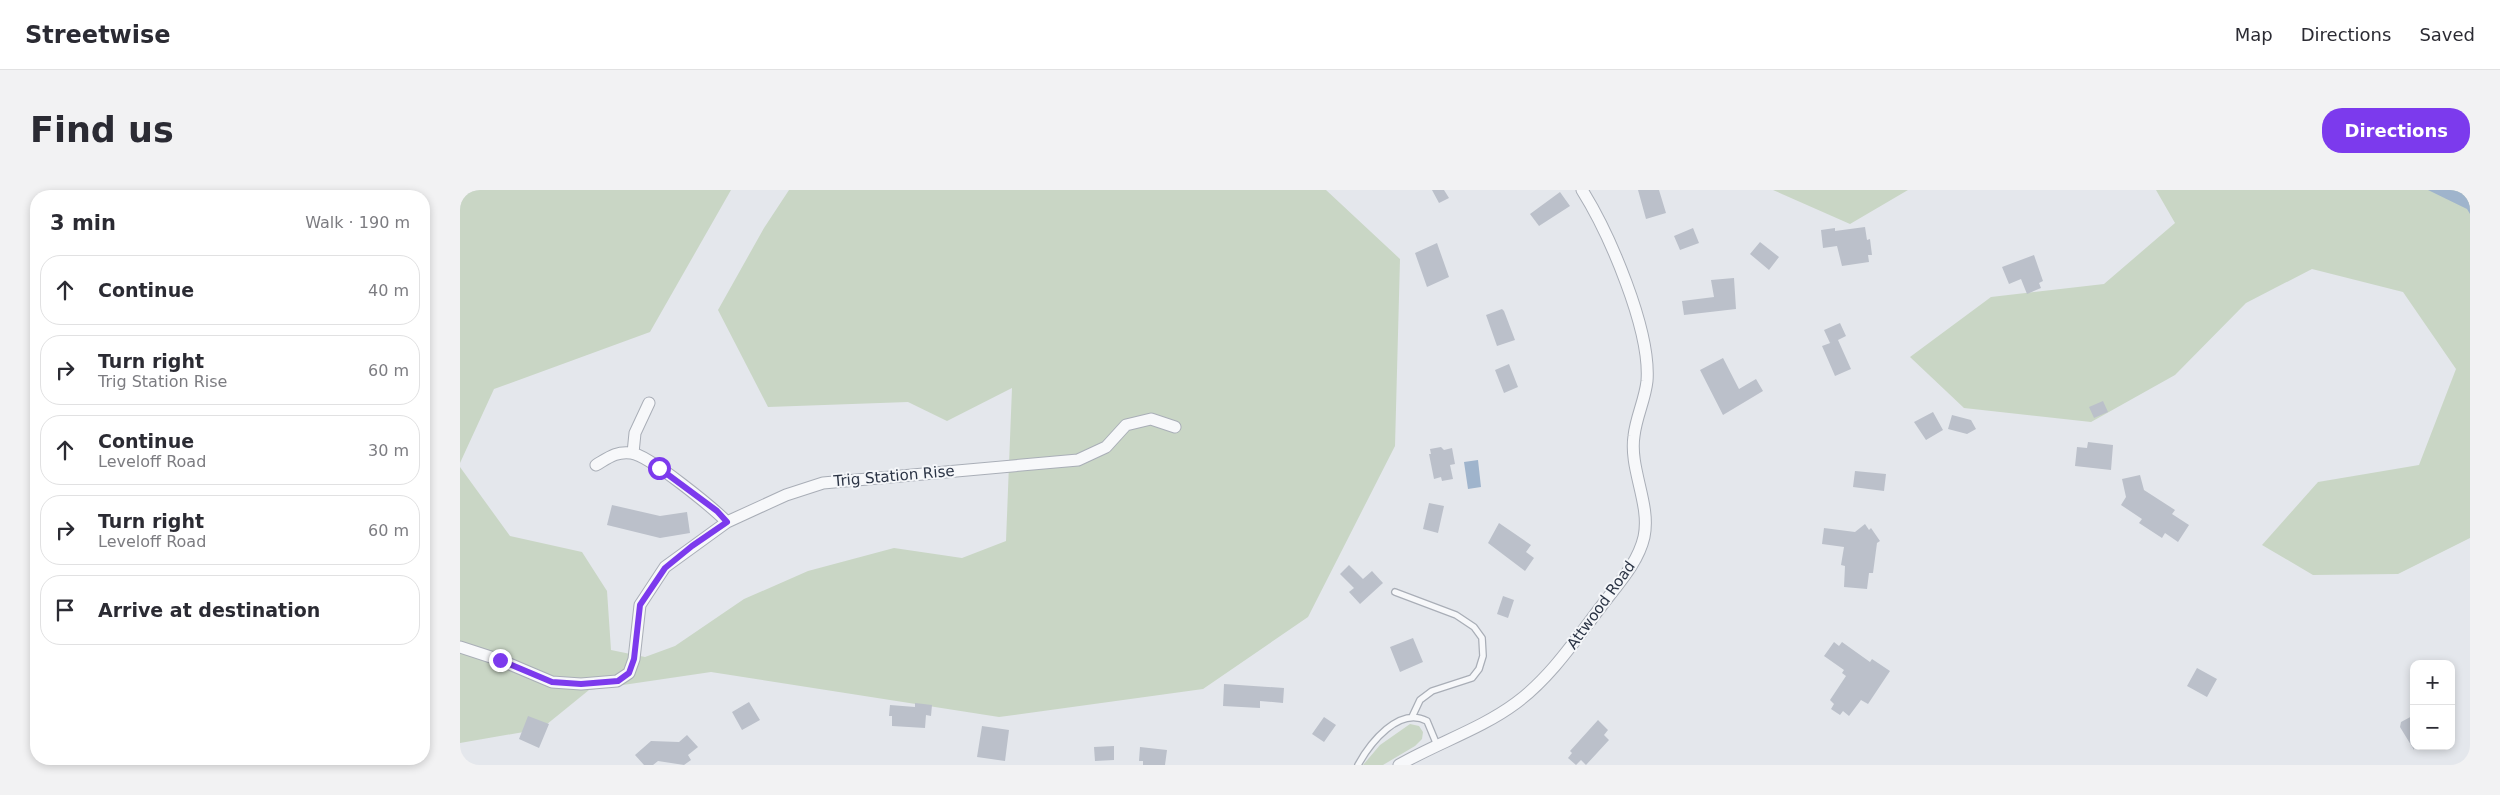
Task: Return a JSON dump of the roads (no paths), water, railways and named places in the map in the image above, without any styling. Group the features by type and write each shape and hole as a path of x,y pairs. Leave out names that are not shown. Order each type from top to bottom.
{"street":[{"name":"Attwood Road","path":"1399,765 1502,713 1526,695 1546,676 1628,570 1644,536 1644,514 1634,465 1634,436 1647,379 1642,333 1603,229 1582,190"},
{"path":"633,452 636,432 649,403"},
{"name":"Trig Station Rise","path":"460,647 500,660 552,682 581,684 618,681 629,673 634,659 640,605 665,568 692,546 727,522 786,496 823,483 1078,460 1106,447 1126,424 1151,419 1175,427"},
{"path":"596,465 616,453 633,452 659,468 717,511 727,522"}],"lane":[{"path":"1395,592 1456,615 1474,627 1482,638 1483,656 1479,669 1472,678 1432,691 1420,700 1412,717"},
{"path":"1358,765 1383,733 1403,720 1412,717 1422,719 1430,725 1437,745"}],"water":[{"path":"2428,190 2470,190 2470,214 2467,209"},
{"path":"1478,460 1481,487 1468,489 1464,462"}]}
